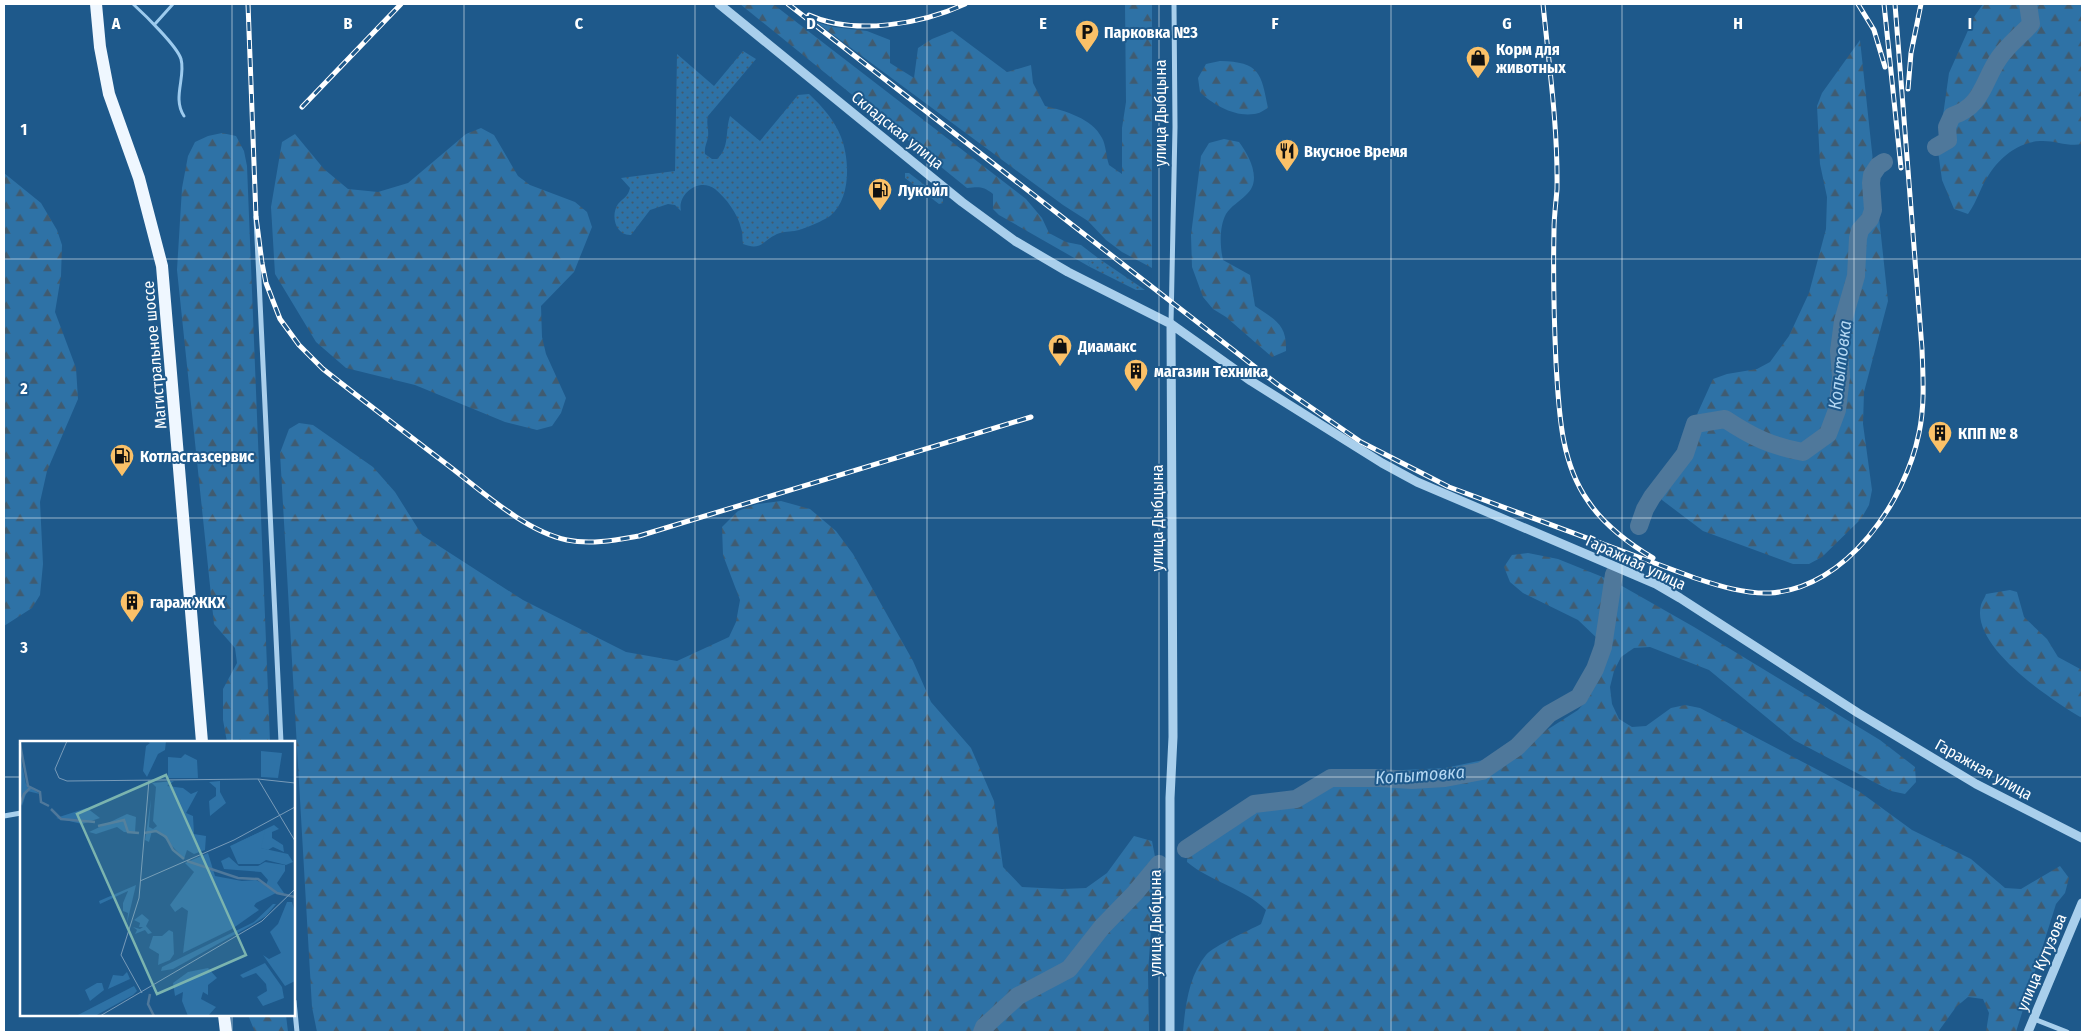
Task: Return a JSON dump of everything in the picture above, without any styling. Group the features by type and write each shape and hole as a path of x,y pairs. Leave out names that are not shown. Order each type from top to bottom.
{"main road":[{"name":"Магистральное шоссе","path":"96,4 100,47 109,94 139,178 162,266 202,741"},
{"path":"224,1016 226,1032"}],"street":[{"name":"Складская улица","path":"719,4 954,196 1014,241 1068,272 1171,324"},
{"name":"улица Дыбцына","path":"1170,1032 1170,798 1173,737 1171,324 1175,127 1174,4"},
{"path":"256,217 281,741"},
{"name":"Гаражная улица","path":"1171,324 1252,381 1382,464 1416,482 1656,584 1858,713 1976,784 2082,838"},
{"path":"4,816 20,813"},
{"name":"улица Кутузова","path":"2028,1032 2082,903"},
{"path":"295,1016 296,1032"},
{"path":"2034,1019 2067,1032"}],"green space":[{"path":"740,4 773,4 1026,199 1042,218 1049,233 1066,242 1081,245 1098,258 1088,262 1090,267 999,215 993,209 993,194 981,188 967,188"},
{"path":"1125,4 1152,4 1152,268 1122,252 1106,240 1088,221 1063,205 816,22 833,27 867,31 890,40 890,63 914,78 918,48 932,39 952,31 1007,72 1031,65 1033,83 1045,106 1077,116 1092,125 1098,131 1103,141 1109,165 1122,174 1122,128 1126,102"},
{"path":"1983,4 2082,4 2082,144 2072,145 2040,141 2018,147 1994,167 1968,214 1954,209 1942,180 1938,151 1949,73 1974,17"},
{"path":"1860,40 1888,301 1864,392 1863,424 1872,490 1869,505 1861,519 1822,557 1809,564 1793,564 1703,531 1662,500 1654,489 1680,452 1713,379 1727,374 1757,369 1770,362 1789,336 1809,293 1826,229 1827,197 1820,164 1817,106 1822,93"},
{"path":"743,51 756,59 708,116 708,137 705,154 712,159 717,159 721,155 726,144 730,116 760,141 798,95 809,94 832,120 844,146 847,179 842,200 837,209 830,216 815,224 797,231 780,233 759,245 750,246 743,244 739,223 727,202 715,189 702,185 696,186 686,193 682,199 681,211 675,205 668,204 650,210 631,235 622,232 616,224 615,214 618,204 627,195 630,188 621,178 675,171 677,54 714,86"},
{"path":"1220,61 1251,67 1260,78 1268,108 1256,114 1239,114 1225,109 1200,92 1198,78 1206,64"},
{"path":"481,128 494,135 518,176 530,185 575,202 587,212 592,227 574,272 541,306 542,337 546,354 566,398 561,413 552,426 537,430 505,422 415,385 346,368 316,342 275,274 271,207 282,142 295,134 324,169 348,189 378,192 408,183 466,134"},
{"path":"222,133 236,136 244,151 247,166 270,741 227,741 223,720 223,689 237,663 235,648 214,624 177,270 182,188 188,156 195,142 208,136"},
{"path":"1224,139 1239,142 1247,154 1254,176 1251,189 1230,209 1224,219 1221,237 1223,260 1250,275 1255,306 1274,319 1282,329 1286,342 1286,351 1272,357 1226,317 1213,309 1203,297 1192,267 1191,235 1201,156 1209,143"},
{"path":"4,173 41,203 57,230 62,245 61,276 55,312 76,368 78,399 47,471 40,502 43,564 40,595 32,608 4,626"},
{"path":"905,173 909,173 943,199 943,203 939,204 905,178"},
{"path":"1098,258 1145,290 1136,290 1090,267 1088,262"},
{"path":"299,423 313,425 373,467 395,492 422,535 523,600 626,652 677,661 729,637 736,622 740,600 723,555 722,527 738,511 757,504 781,501 810,509 836,531 853,554 913,661 931,702 971,748 994,801 1003,867 1022,887 1086,888 1107,873 1134,836 1152,841 1156,862 1148,972 1149,1032 317,1032 312,1007 280,453 289,429"},
{"path":"1528,553 1558,559 1615,582 1694,627 1880,740 1915,767 1916,782 1905,794 1891,791 1794,740 1709,670 1650,647 1634,648 1621,657 1614,671 1610,687 1612,704 1619,719 1632,727 1646,726 1671,708 1685,705 1700,708 1860,792 1912,830 1971,859 2005,888 2021,889 2060,866 2069,878 2065,893 2056,904 2016,1032 1986,1032 1989,1013 1983,999 1968,997 1956,1007 1938,1032 1183,1032 1189,992 1200,963 1210,951 1261,924 1266,910 1248,896 1206,875 1187,862 1188,847 1197,835 1299,789 1361,772 1445,768 1517,753 1539,735 1578,710 1588,699 1601,672 1604,657 1600,641 1578,620 1523,593 1510,582 1504,567 1512,555"},
{"path":"2010,590 2017,592 2024,617 2047,639 2058,657 2082,670 2082,718 2052,699 2016,671 1988,638 1981,621 1982,602 1986,594"},
{"path":"248,1016 286,1016 288,1032 255,1032"}],"waterway":[{"path":"133,4 167,39 181,59 182,73 179,102 184,116"},
{"path":"155,24 173,4"},
{"name":"Копытовка","path":"1936,147 1948,140 1947,127 1952,116 1970,106 1981,92 1999,58 2031,24 2028,4"},
{"name":"Копытовка","path":"1639,526 1652,497 1685,454 1695,424 1725,419 1762,440 1803,452 1828,434 1837,410 1841,377 1839,351 1843,321 1856,276 1858,238 1860,230 1870,219 1873,210 1872,175 1878,166 1884,162"},
{"name":"Копытовка","path":"1186,849 1254,804 1296,799 1331,778 1412,780 1445,778 1482,771 1517,747 1549,714 1579,697 1595,669 1603,647 1614,574"},
{"name":"Копытовка","path":"982,1032 984,1027 1018,996 1069,969 1102,927 1135,893 1159,864"}],"railway":[{"path":"248,4 256,217 266,283 280,319 299,345 323,369 490,498 536,528 567,540 585,542 639,536 1031,417"},
{"path":"302,107 401,4"},
{"path":"788,4 1277,384 1361,442 1449,487 1695,578 1723,587 1761,593 1798,588 1824,576 1847,558 1868,537 1886,513 1901,486 1912,459 1919,433 1923,402 1922,349 1895,4"},
{"path":"809,15 846,25 888,25 929,17 965,4"},
{"path":"1543,4 1556,143 1557,189 1554,225 1554,313 1560,417 1566,452 1579,486 1594,510 1617,533 1653,558"},
{"path":"1858,4 1874,30 1885,67"},
{"path":"1884,4 1901,168"},
{"path":"1908,89 1911,53 1921,4"}],"place":[{"name":"Парковка №3","path":"1087,53"},
{"name":"Корм для животных","path":"1478,79"},
{"name":"Вкусное Время","path":"1287,172"},
{"name":"Лукойл","path":"880,211"},
{"name":"Диамакс","path":"1060,367"},
{"name":"магазин Техника","path":"1136,392"},
{"name":"КПП № 8","path":"1940,454"},
{"name":"Котласгазсервис","path":"122,477"},
{"name":"гараж ЖКХ","path":"132,623"}]}
